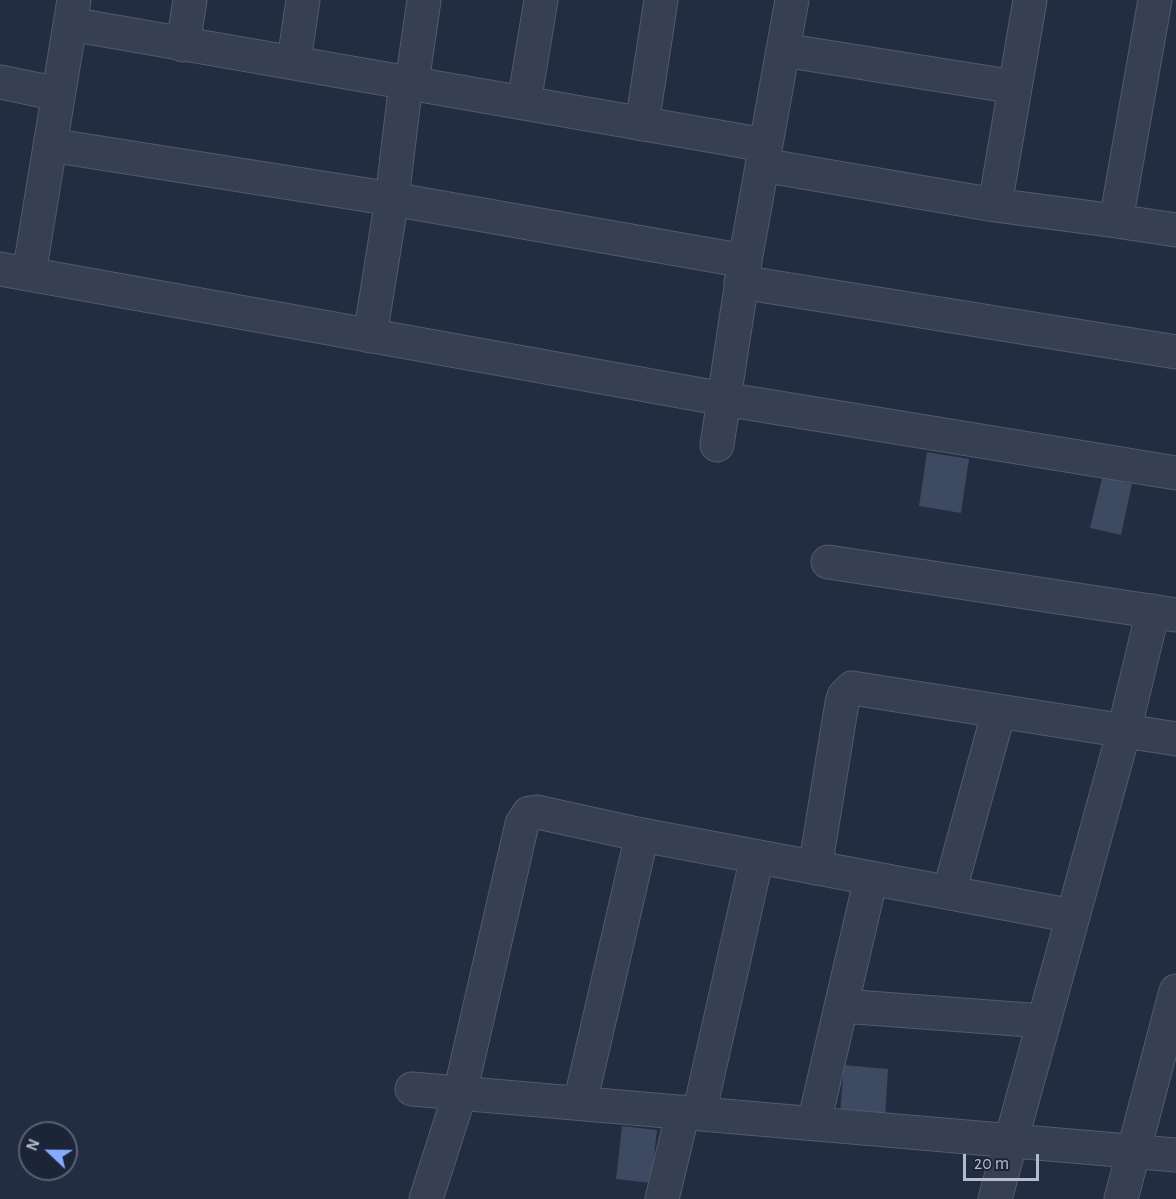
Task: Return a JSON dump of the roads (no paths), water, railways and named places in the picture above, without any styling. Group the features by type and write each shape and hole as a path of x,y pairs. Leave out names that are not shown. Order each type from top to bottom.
{"street":[{"path":"183,45 190,0"},
{"path":"294,62 303,0"},
{"path":"370,336 424,0"},
{"path":"524,103 541,0"},
{"path":"642,124 661,0"},
{"path":"717,445 743,272 792,0"},
{"path":"995,205 1030,0"},
{"path":"1116,221 1155,0"},
{"path":"1176,230 995,205 764,155 642,124 294,62 183,45 72,12 50,145 14,271 724,399 1176,473"},
{"path":"783,50 1015,87"},
{"path":"0,82 58,94"},
{"path":"50,145 392,199 743,272 1176,352"},
{"path":"828,562 1164,613 1125,731 995,1199"},
{"path":"815,868 842,703 847,691 852,688 1176,739"},
{"path":"949,893 999,711"},
{"path":"426,1199 460,1092 525,817 537,812 642,836 1072,916"},
{"path":"580,1103 642,836"},
{"path":"662,1199 691,1113 756,857"},
{"path":"814,1123 872,878"},
{"path":"1120,1199 1176,991"},
{"path":"842,1006 1043,1021"},
{"path":"412,1089 1176,1155"}]}
